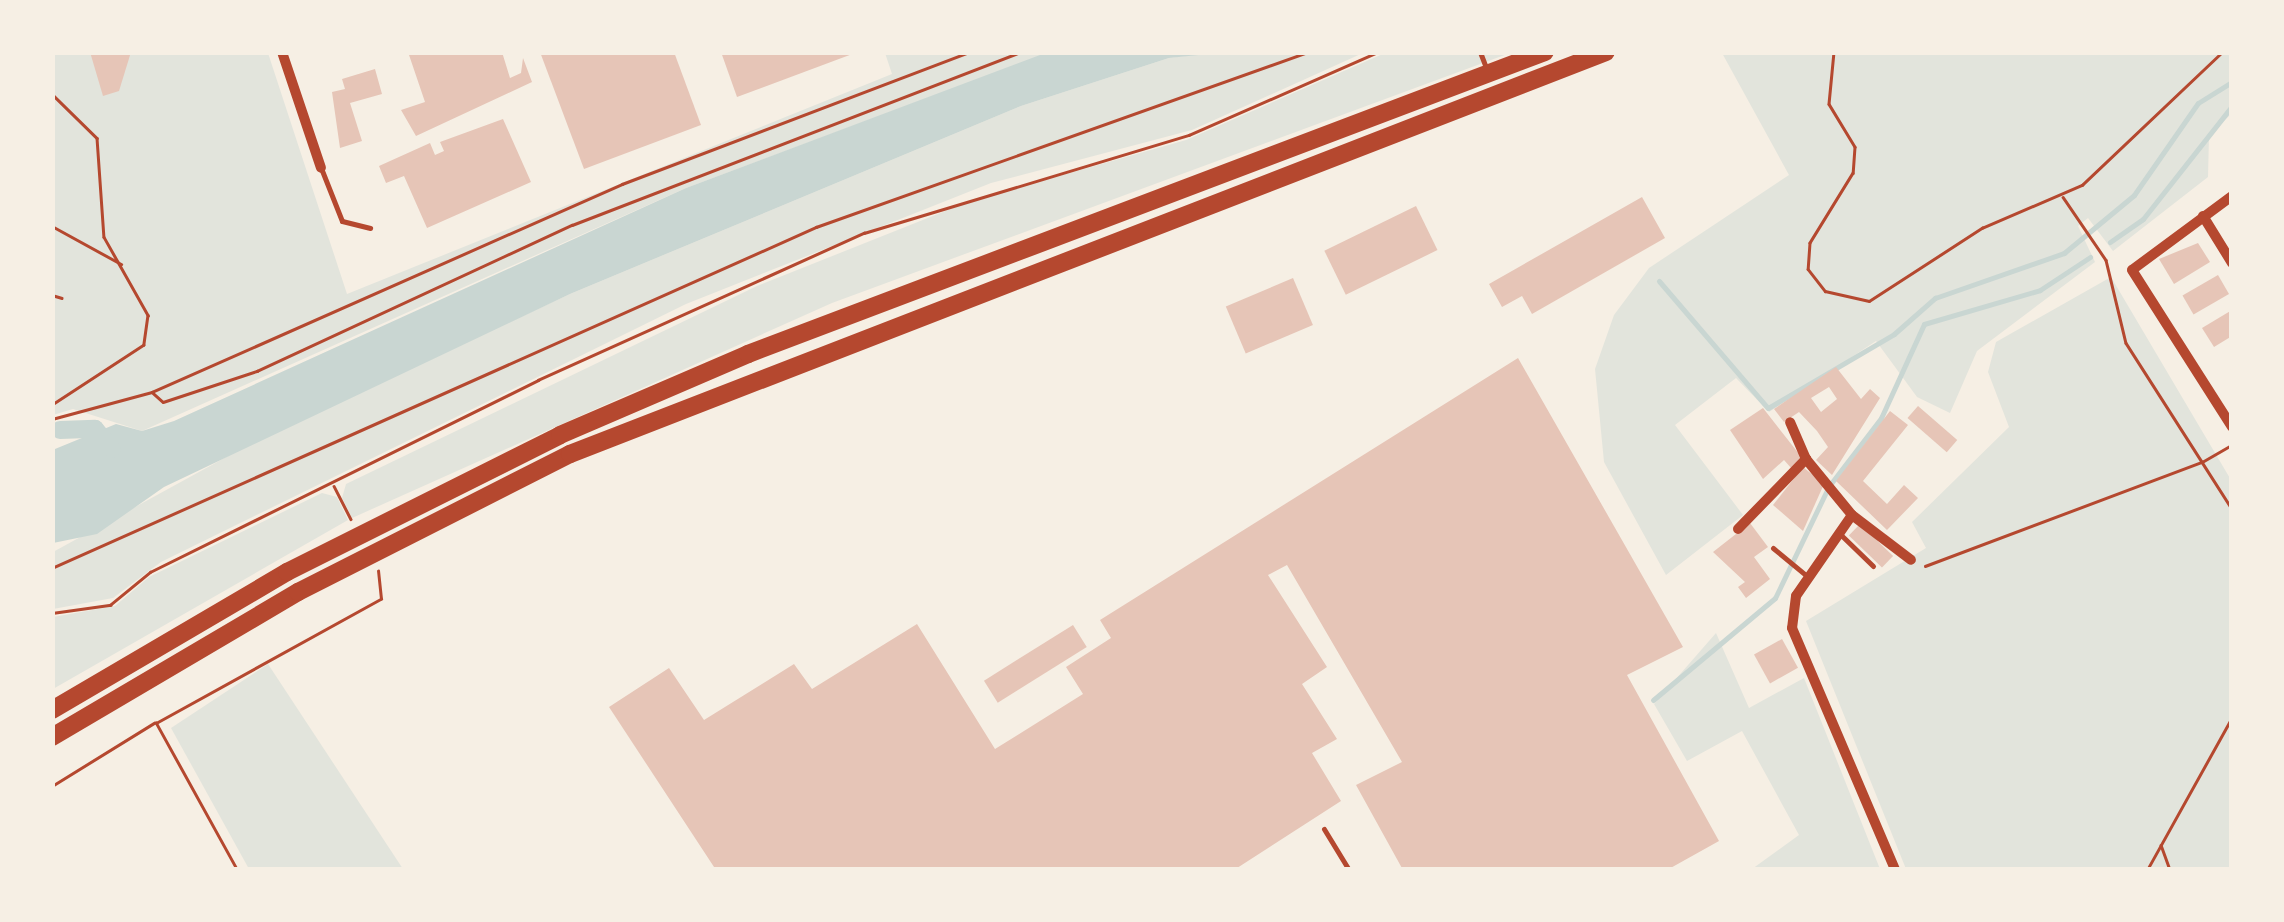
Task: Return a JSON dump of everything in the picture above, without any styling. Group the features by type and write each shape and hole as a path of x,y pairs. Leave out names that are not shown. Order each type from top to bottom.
{"highway":[{"path":"52,710 287,572 560,435 748,354 1545,52"},
{"path":"52,737 298,592 570,454 1606,52"}],"street":[{"path":"282,52 321,168"},
{"path":"2232,196 2132,270 2232,427"},
{"path":"2203,216 2232,263"},
{"path":"1790,422 1806,459 1836,488 1852,514 1911,560"},
{"path":"1738,529 1806,459"},
{"path":"1852,514 1808,577 1792,628 1895,870"}],"lane":[{"path":"1480,52 1488,74"},
{"path":"321,168 342,221 370,228"},
{"path":"1838,532 1873,566"},
{"path":"1773,548 1808,577"},
{"path":"1324,829 1348,870"}],"path":[{"path":"53,419 152,392 622,184 970,52"},
{"path":"152,392 163,402 257,371 572,225 1021,52"},
{"path":"52,568 816,227 1308,52"},
{"path":"52,613 110,605 150,572 333,485 538,380 864,233 1190,135 1378,52"},
{"path":"1834,52 1829,104 1855,146 1853,173 1810,243 1808,269 1826,291 1869,302 1982,228 2062,196 2222,52"},
{"path":"52,94 97,138 95,199 148,315 144,345 52,405"},
{"path":"2062,196 2106,260 2126,343 2232,509"},
{"path":"52,226 122,265"},
{"path":"52,296 62,298"},
{"path":"1911,560 1938,568 2202,462 2232,445"},
{"path":"333,485 352,522"},
{"path":"52,786 156,723 380,599 377,570"},
{"path":"2232,666 2232,692"},
{"path":"2146,870 2232,717"},
{"path":"156,723 237,870"},
{"path":"2160,844 2170,870"}],"shaded area":[{"path":"1048,52 1218,53 1169,58 1021,106 570,294 164,487 97,534 53,543 55,449 116,424 142,431 174,421 686,188"},
{"path":"1218,52 1363,53 1192,130 991,183 686,304 161,562 113,598 53,609 53,552 272,432 570,294 1021,106 1169,58"},
{"path":"53,53 268,53 347,294 892,74 885,53 1048,53 686,188 142,431 73,409 53,415"},
{"path":"1385,53 1510,53 832,303 352,518 342,498 346,484 757,286 968,202 1186,140"},
{"path":"1722,53 2231,53 2231,114 2209,136 2208,177 2113,251 2088,218 2078,226 2095,262 1977,351 1950,413 1917,397 1876,341 1769,412 1736,378 1675,425 1743,515 1666,575 1604,462 1595,369 1614,315 1649,268 1789,175"},
{"path":"2111,277 2231,480 2231,869 1906,869 1806,621 1926,548 1912,522 2009,427 1988,372 1996,342"},
{"path":"322,493 337,497 348,520 53,689 53,617 115,606 149,577"},
{"path":"1716,633 1749,708 1804,678 1880,869 1752,869 1799,835 1742,731 1687,761 1654,704"},
{"path":"268,664 403,869 249,869 171,728"}],"building":[{"path":"90,52 131,52 119,91 103,96"},
{"path":"408,52 502,52 510,78 521,73 523,58 532,82 416,136 401,110 425,102"},
{"path":"540,52 674,52 701,125 584,169"},
{"path":"721,52 855,52 855,53 737,97"},
{"path":"375,69 382,94 350,103 362,141 340,148 332,92 345,89 342,79"},
{"path":"503,119 531,182 427,228 404,176 386,183 379,166 430,143 435,155 444,151 440,142"},
{"path":"1642,197 1665,238 1532,314 1522,296 1502,307 1489,284"},
{"path":"1416,206 1437,250 1346,295 1324,251"},
{"path":"2198,243 2210,262 2174,284 2159,259"},
{"path":"2218,275 2229,294 2193,315 2182,296"},
{"path":"1293,278 1313,325 1246,353 1226,307"},
{"path":"2232,310 2232,336 2214,347 2202,328"},
{"path":"1518,358 1683,647 1627,675 1719,841 1667,870 1403,870 1356,785 1402,762 1287,565 1268,575 1327,667 1302,684 1337,739 1312,753 1341,801 1234,870 716,870 609,707 669,668 704,720 794,664 812,689 917,624 995,749 1083,694 1066,667 1111,638 1100,620"},
{"path":"1836,367 1861,399 1870,389 1880,398 1832,475 1816,460 1828,447 1817,431 1799,412 1784,422 1774,409","holes":["1829,387 1837,399 1821,412 1811,398"]},
{"path":"1918,406 1957,440 1947,452 1908,418"},
{"path":"1763,408 1803,459 1792,469 1784,460 1763,479 1730,430"},
{"path":"1890,411 1908,425 1863,481 1887,504 1904,485 1918,498 1887,530 1836,481"},
{"path":"1803,467 1824,484 1803,531 1773,505"},
{"path":"1750,523 1768,547 1754,557 1770,579 1746,598 1738,587 1745,582 1713,552"},
{"path":"1860,524 1893,556 1882,567 1849,536"},
{"path":"1073,625 1087,647 998,703 984,681"},
{"path":"1782,639 1798,668 1770,683 1754,655"}],"waterway":[{"path":"1659,281 1768,408 1894,334 1935,298 2064,253 2134,195 2198,103 2232,82"},
{"path":"2110,242 2143,219 2232,106"},
{"path":"1653,700 1775,598 1829,486 1881,418 1924,324 2040,290 2090,257"},
{"path":"60,430 95,429 112,449"}]}
